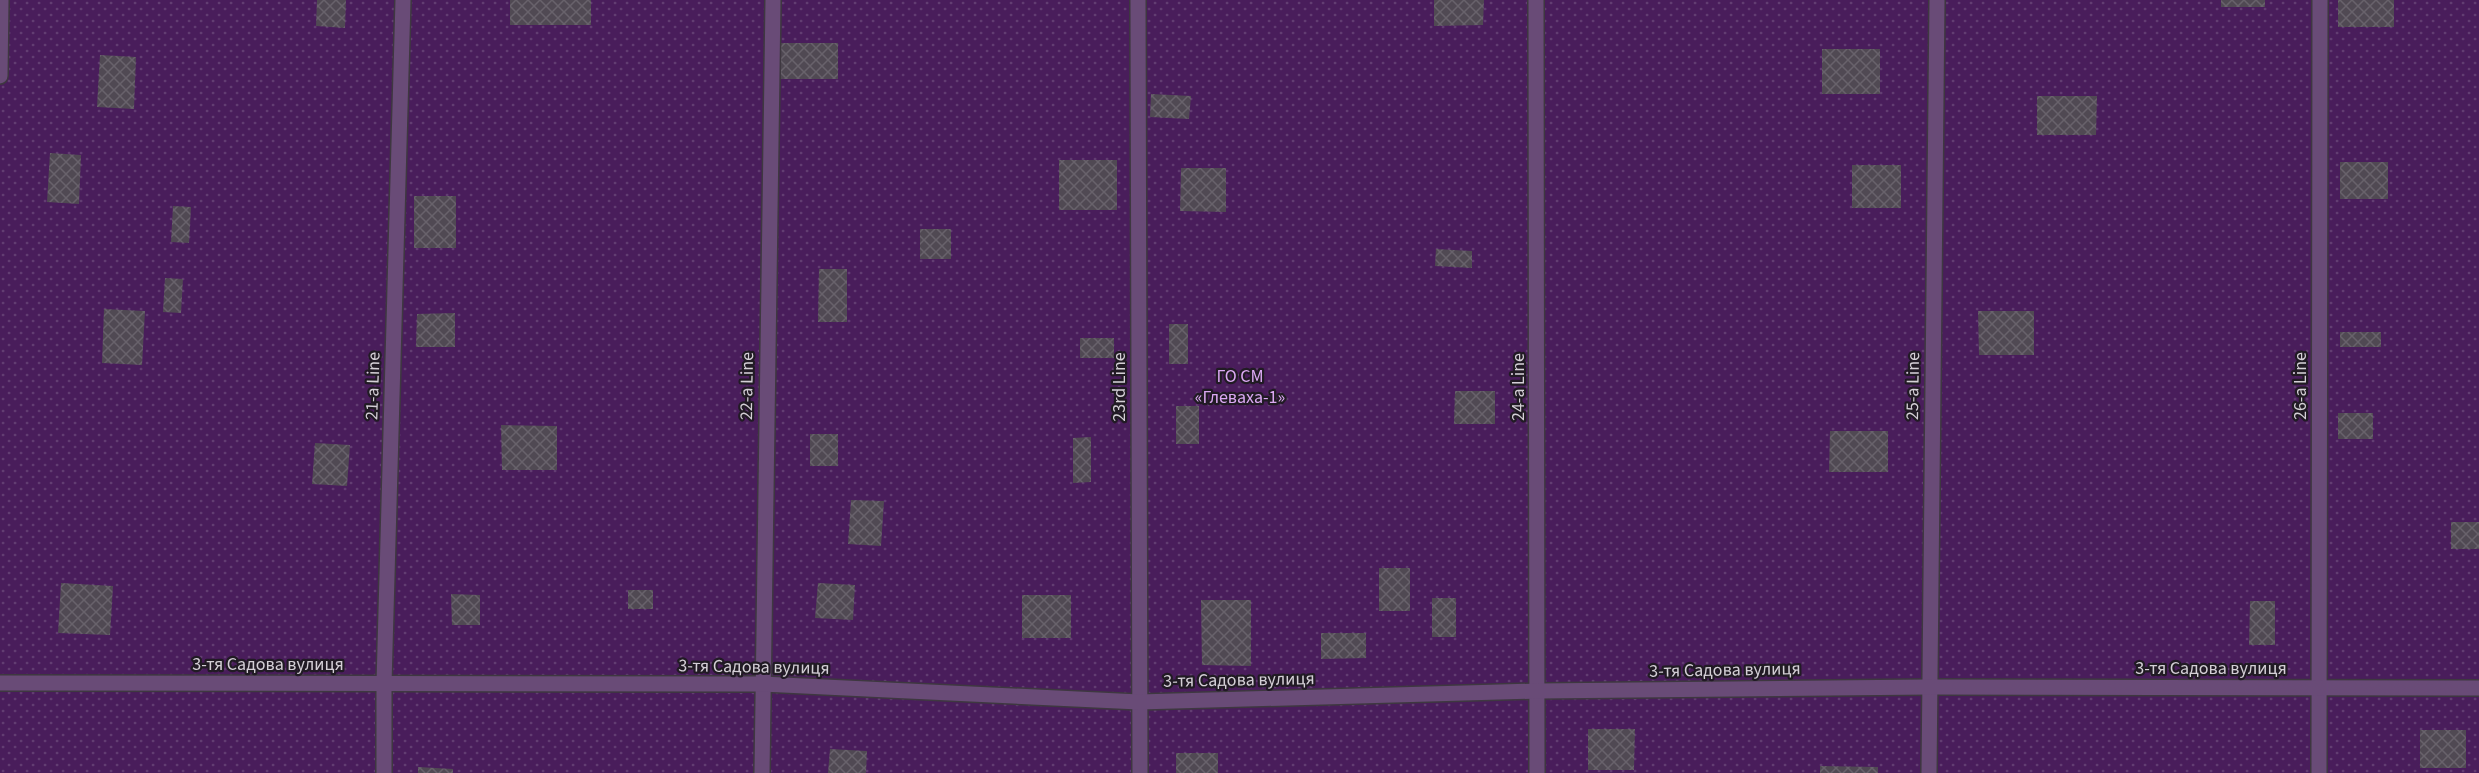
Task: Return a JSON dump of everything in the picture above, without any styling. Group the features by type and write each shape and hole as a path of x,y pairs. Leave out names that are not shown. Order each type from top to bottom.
{"street":[{"path":"0,76 1,0"},
{"name":"21-a Line","path":"384,773 384,684 403,0"},
{"name":"22-a Line","path":"762,773 773,0"},
{"name":"23rd Line","path":"1138,0 1140,773"},
{"name":"24-a Line","path":"1536,0 1537,773"},
{"name":"25-a Line","path":"1929,773 1937,0"},
{"name":"26-a Line","path":"2319,773 2320,0"},
{"name":"3-тя Садова вулиця","path":"0,683 762,684 1139,702 1538,691 1929,687 2479,688"}],"green space":[{"name":"ГО СМ «Глеваха-1»","path":"0,0 2479,0 2479,773 0,773"}],"building":[{"path":"317,0 346,0 345,28 316,26"},
{"path":"510,0 591,0 591,25 510,25"},
{"path":"1434,0 1484,0 1483,25 1434,26"},
{"path":"2221,0 2265,0 2265,7 2221,7"},
{"path":"2338,0 2394,0 2394,27 2338,27"},
{"path":"779,43 838,43 838,79 778,79"},
{"path":"1822,49 1880,49 1880,94 1822,94"},
{"path":"100,55 136,57 134,109 97,107"},
{"path":"1151,94 1191,96 1189,119 1150,117"},
{"path":"2037,96 2097,96 2096,135 2037,135"},
{"path":"50,153 81,155 79,204 47,202"},
{"path":"1059,160 1117,160 1117,210 1059,210"},
{"path":"2340,162 2388,162 2388,199 2340,199"},
{"path":"1852,165 1901,165 1901,208 1852,208"},
{"path":"1181,168 1226,168 1226,212 1180,211"},
{"path":"414,196 456,196 456,248 414,248"},
{"path":"173,206 191,207 189,243 171,242"},
{"path":"920,229 951,229 951,259 920,259"},
{"path":"1436,249 1472,251 1472,268 1435,266"},
{"path":"819,269 847,269 847,322 818,322"},
{"path":"165,278 183,279 181,313 163,312"},
{"path":"104,309 145,311 142,365 102,363"},
{"path":"1978,311 2034,311 2034,355 1979,355"},
{"path":"455,313 455,347 416,347 417,314"},
{"path":"1169,324 1188,324 1188,364 1169,364"},
{"path":"2340,332 2381,332 2381,347 2340,347"},
{"path":"1080,338 1114,338 1114,358 1080,358"},
{"path":"1455,391 1495,391 1495,424 1454,424"},
{"path":"1176,406 1199,406 1199,444 1176,444"},
{"path":"2338,413 2373,413 2373,439 2338,439"},
{"path":"501,425 557,426 557,470 502,470"},
{"path":"1830,431 1888,431 1888,472 1829,472"},
{"path":"810,434 838,434 838,466 810,466"},
{"path":"1091,437 1091,482 1073,483 1073,438"},
{"path":"315,443 350,445 347,486 312,484"},
{"path":"851,500 884,501 881,546 848,544"},
{"path":"2451,522 2479,522 2479,549 2451,549"},
{"path":"1379,568 1410,568 1410,611 1379,611"},
{"path":"61,583 113,586 110,635 58,633"},
{"path":"818,583 855,585 853,620 815,618"},
{"path":"628,590 653,590 653,609 628,609"},
{"path":"451,594 480,595 480,625 452,625"},
{"path":"1022,595 1071,595 1071,638 1022,638"},
{"path":"1432,598 1456,598 1456,637 1432,637"},
{"path":"1201,600 1251,600 1251,666 1202,665"},
{"path":"2250,601 2275,601 2275,645 2249,645"},
{"path":"1321,633 1366,633 1366,658 1321,659"},
{"path":"1588,729 1635,729 1634,770 1588,770"},
{"path":"2420,730 2466,730 2466,768 2420,768"},
{"path":"830,749 867,751 866,773 828,773"},
{"path":"1176,753 1218,753 1218,773 1176,773"},
{"path":"1820,766 1878,767 1878,773 1820,773"},
{"path":"418,767 453,769 453,773 418,773"}]}
